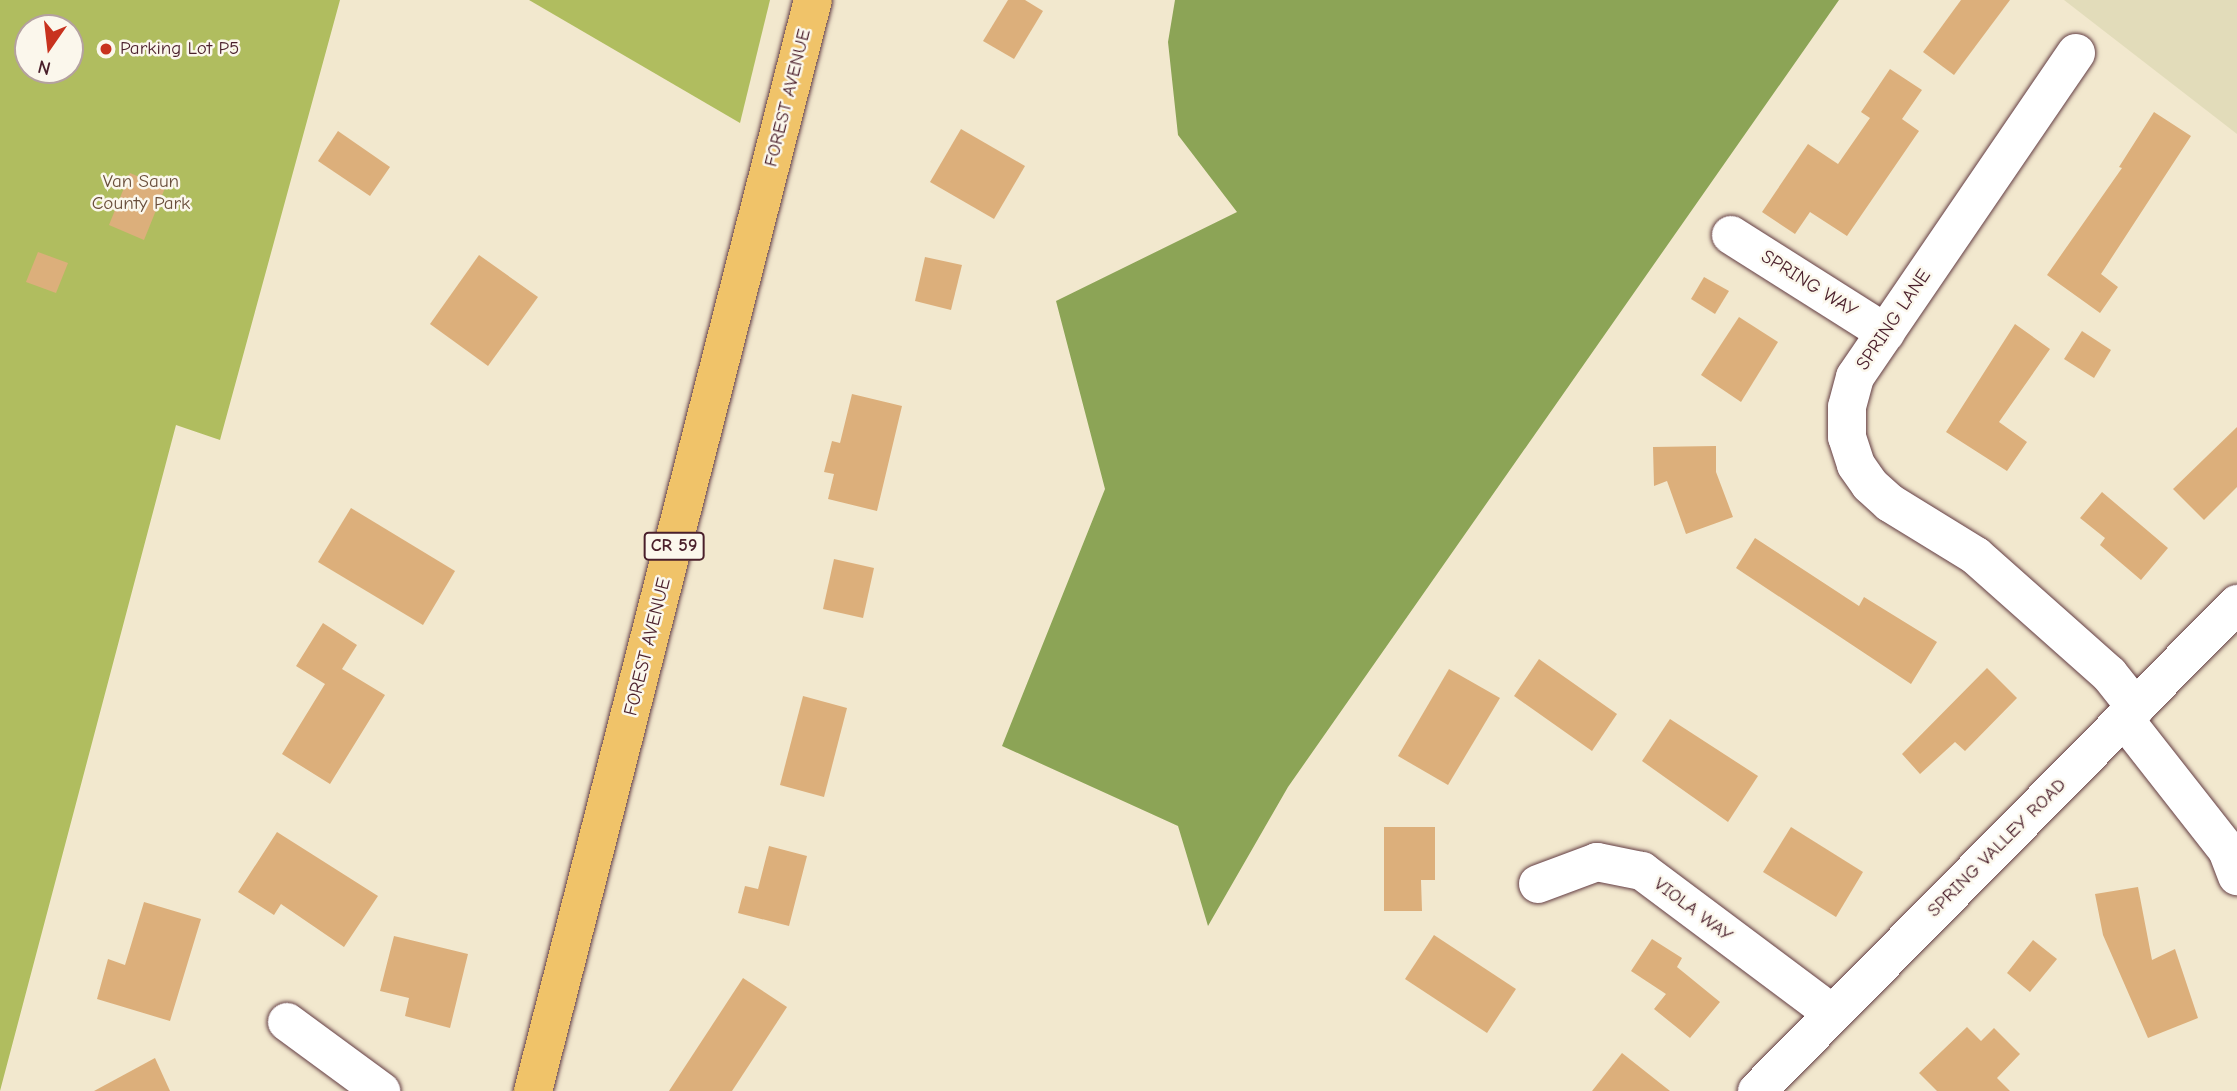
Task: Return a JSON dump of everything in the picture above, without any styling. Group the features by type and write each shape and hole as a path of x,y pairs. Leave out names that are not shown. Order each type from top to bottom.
{"main road":[{"name":"FOREST AVENUE","path":"533,1091 813,0"}],"street":[{"name":"SPRING LANE","path":"2076,53 1855,377 1847,407 1847,437 1856,465 1889,503 1976,556 2061,628 2109,674 2130,714 2227,850 2237,876"},
{"name":"SPRING WAY","path":"1731,235 1886,333"},
{"name":"SPRING VALLEY ROAD","path":"1757,1091 2237,604"},
{"name":"VIOLA WAY","path":"1538,884 1597,862 1642,871 1832,1013"},
{"path":"287,1022 381,1091"}],"shaded area":[{"path":"2064,0 2237,0 2237,134"}],"green space":[{"name":"Van Saun County Park","path":"0,0 340,0 220,440 176,425 0,1091"},
{"path":"529,0 770,0 740,123"},
{"path":"1175,0 1839,0 1288,787 1208,926 1178,826 1002,746 1105,489 1056,301 1237,212 1178,135 1168,42"}],"building":[{"path":"1008,0 1025,0 1043,11 1014,59 983,41"},
{"path":"1961,0 2010,0 1954,75 1923,52"},
{"path":"1890,69 1922,90 1902,119 1919,131 1847,236 1810,212 1795,234 1762,212 1808,144 1838,164 1870,118 1861,112"},
{"path":"2154,112 2191,136 2101,274 2118,287 2100,313 2047,275 2122,168 2119,167"},
{"path":"961,129 1025,166 994,219 930,182"},
{"path":"338,131 390,167 370,196 318,161"},
{"path":"130,173 165,188 144,240 109,225"},
{"path":"38,252 68,263 56,293 26,282"},
{"path":"479,255 538,297 488,366 430,324"},
{"path":"925,257 962,265 951,310 915,301"},
{"path":"1704,277 1729,291 1715,314 1691,299"},
{"path":"1739,317 1778,342 1741,402 1701,375"},
{"path":"2015,324 2050,349 1999,422 2027,442 2007,471 1946,432"},
{"path":"2082,331 2111,350 2094,378 2064,359"},
{"path":"852,394 902,406 877,511 828,499 834,474 824,472 832,441 840,443"},
{"path":"2237,427 2237,487 2204,520 2173,489"},
{"path":"1716,446 1716,472 1733,517 1686,534 1667,481 1654,486 1653,447"},
{"path":"2102,492 2168,548 2141,580 2100,545 2105,538 2080,518"},
{"path":"351,508 455,571 423,625 318,562"},
{"path":"1755,538 1859,606 1864,597 1937,642 1911,684 1736,568"},
{"path":"834,559 874,568 863,618 823,609"},
{"path":"323,623 357,645 342,669 385,695 330,784 282,754 325,684 296,666"},
{"path":"1539,659 1617,714 1592,751 1514,696"},
{"path":"1987,668 2017,698 1965,751 1955,742 1920,774 1902,754"},
{"path":"1449,669 1500,698 1448,785 1398,756"},
{"path":"803,696 847,708 824,797 780,785"},
{"path":"1670,719 1758,776 1728,822 1642,761"},
{"path":"1384,827 1435,827 1435,880 1421,880 1422,911 1384,911"},
{"path":"1791,827 1863,872 1836,917 1763,872"},
{"path":"277,832 378,896 344,947 281,904 274,915 238,892"},
{"path":"769,846 807,856 789,926 738,913 745,886 758,889"},
{"path":"2138,887 2152,960 2175,949 2198,1018 2148,1038 2103,935 2095,894"},
{"path":"144,902 201,919 170,1021 97,999 108,959 125,965"},
{"path":"1434,935 1516,989 1487,1033 1405,979"},
{"path":"394,936 468,954 450,1028 405,1016 409,998 380,991"},
{"path":"1652,939 1682,958 1677,967 1720,1002 1690,1038 1654,1009 1666,994 1631,971"},
{"path":"2033,940 2057,959 2030,992 2007,973"},
{"path":"743,978 787,1007 732,1091 669,1091"},
{"path":"1967,1027 1981,1041 1994,1028 2020,1054 1997,1078 2010,1091 1937,1091 1919,1073"},
{"path":"1622,1053 1670,1091 1592,1091"},
{"path":"155,1058 170,1091 94,1091"}],"place":[{"name":"Parking Lot P5","path":"106,49"}]}
